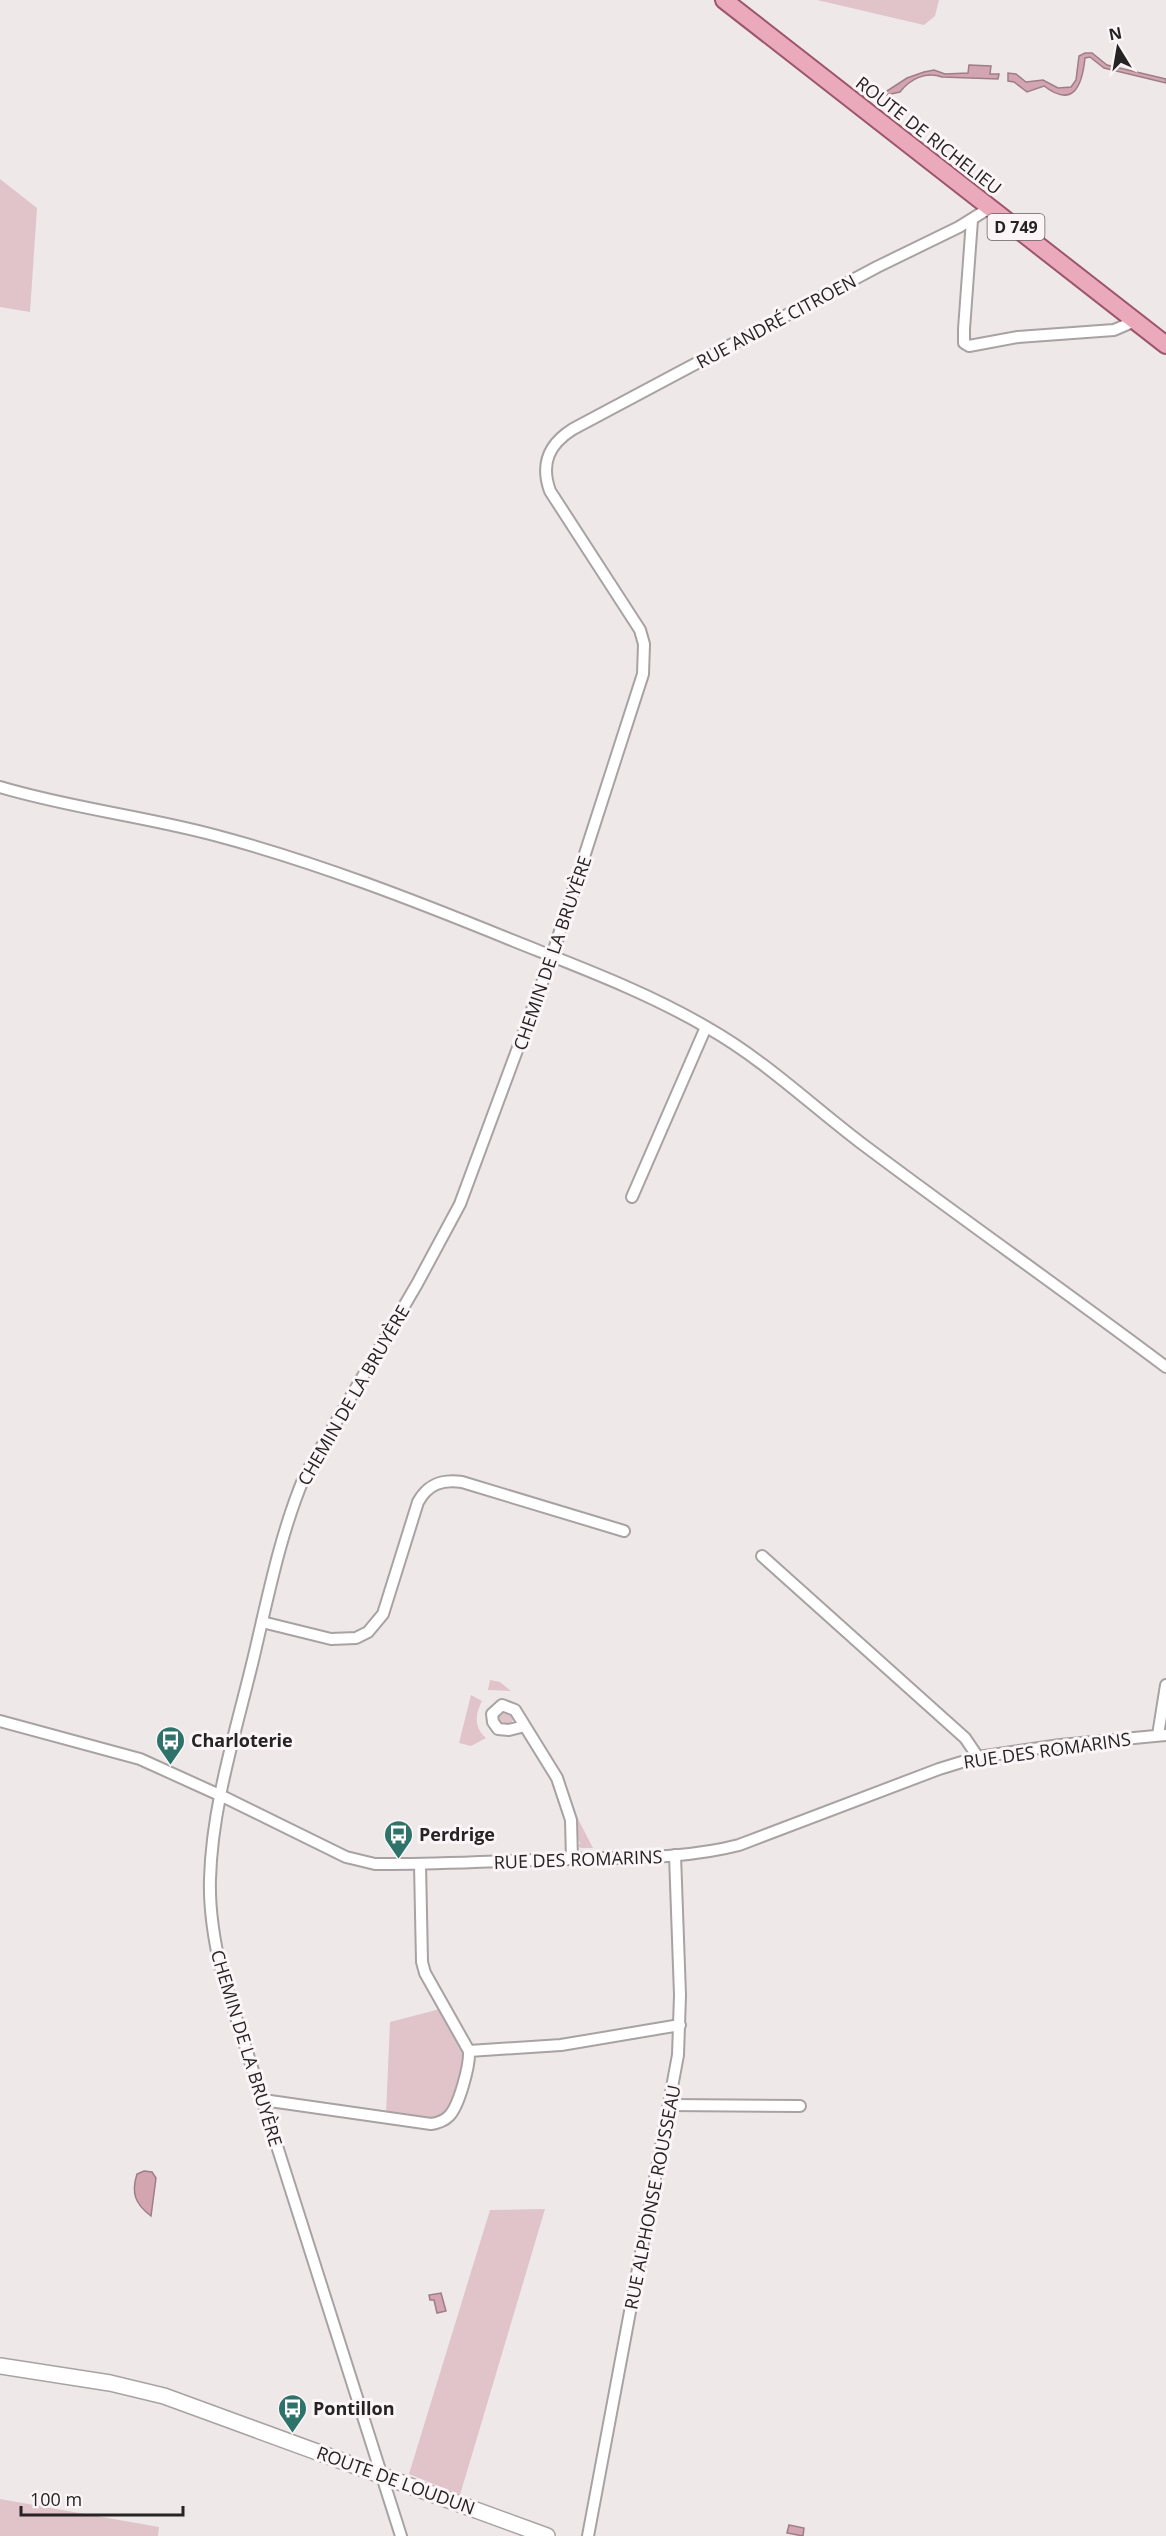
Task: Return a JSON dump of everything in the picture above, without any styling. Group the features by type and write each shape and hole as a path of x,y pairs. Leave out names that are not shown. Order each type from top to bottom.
{"main road":[{"name":"ROUTE DE RICHELIEU","path":"724,0 1166,345"},
{"name":"ROUTE DE LOUDUN","path":"0,2366 110,2383 164,2396 548,2536"}],"street":[{"name":"RUE ANDRÉ CITROEN","path":"562,436 877,267 972,220 991,207"},
{"path":"972,220 964,343 969,346 1018,337 1114,330 1135,321"},
{"name":"CHEMIN DE LA BRUYÈRE","path":"401,2536 221,1970 211,1911 210,1863 221,1795 288,1519 305,1475 417,1284 460,1204 552,956 630,717 645,659 644,644 633,616 550,491 545,463 554,444 562,436"},
{"path":"0,787 174,825 259,848 408,899 552,956 651,999 706,1027 738,1048 859,1142 1055,1283 1166,1367"},
{"path":"632,1197 706,1027"},
{"path":"262,1622 337,1639 356,1638 368,1632 383,1614 418,1502 429,1488 443,1481 462,1482 624,1532"},
{"path":"762,1556 965,1738 978,1757"},
{"path":"1162,1735 1166,1685"},
{"name":"RUE DES ROMARINS","path":"0,1721 125,1754 221,1795 346,1857 375,1864 572,1859 716,1851 739,1845 939,1769 978,1757 1060,1745 1162,1735"},
{"path":"525,1726 550,1765 563,1793 570,1820 572,1859"},
{"name":"RUE ALPHONSE ROUSSEAU","path":"588,2536 678,2055 680,2025 675,1855"},
{"path":"263,2100 431,2124 447,2118 455,2107 468,2066 470,2050 425,1973 422,1962 420,1864"},
{"path":"470,2050 561,2045 680,2025"},
{"path":"669,2105 800,2106"}],"shaded area":[{"path":"817,0 939,0 935,16 924,25"},
{"path":"1092,53 1107,65 1166,79 1166,83 1104,68 1090,57 1085,58 1078,85 1069,94 1062,95 1044,86 1027,92 1014,82 1008,81 1008,73 1016,74 1026,82 1043,80 1058,88 1071,87 1076,80 1079,56"},
{"path":"969,65 991,66 990,74 999,74 998,79 930,75 913,80 900,92 868,99 862,96 887,91 907,78 924,72 934,70 945,74 968,73"},
{"path":"0,179 37,208 30,312 0,307"},
{"path":"490,1680 500,1682 511,1691 488,1690"},
{"path":"471,1695 482,1701 477,1721 479,1730 486,1738 471,1746 459,1743"},
{"path":"505,1710 513,1718 505,1726 497,1718"},
{"path":"577,1817 593,1848 578,1846 580,1843"},
{"path":"440,2009 463,2050 460,2079 452,2101 440,2116 433,2119 386,2114 390,2022"},
{"path":"144,2171 152,2172 156,2178 151,2216 138,2202 134,2187 137,2174"},
{"path":"545,2209 460,2495 409,2474 490,2210"},
{"path":"441,2293 446,2311 437,2313 434,2300 430,2300 429,2295"},
{"path":"0,2499 159,2527 158,2536 0,2536"},
{"path":"789,2525 804,2528 803,2536 787,2533"}],"place":[{"name":"Charloterie","path":"170,1766"},
{"name":"Perdrige","path":"398,1860"},
{"name":"Pontillon","path":"292,2434"}]}
